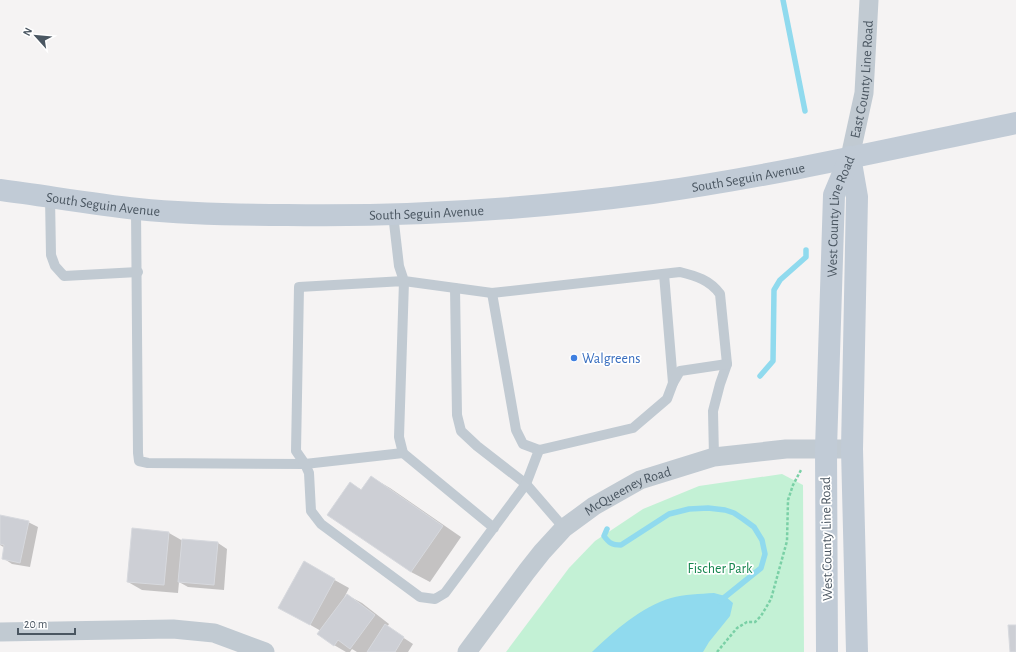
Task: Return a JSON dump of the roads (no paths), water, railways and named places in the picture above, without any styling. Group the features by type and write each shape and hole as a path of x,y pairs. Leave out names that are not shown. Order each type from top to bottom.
{"main road":[{"name":"South Seguin Avenue","path":"0,190 136,209 234,215 313,216 495,210 652,192 767,174 1016,123"},
{"name":"West County Line Road","path":"827,652 826,449 834,195 850,157"},
{"name":"West County Line Road","path":"850,157 857,197 852,449 857,652"}],"street":[{"name":"East County Line Road","path":"850,157 864,93 869,0"},
{"name":"McQueeney Road","path":"467,652 538,557 564,528 594,506 640,480 714,457 786,449 852,449"},
{"path":"0,632 174,629 214,633 265,652"}],"lane":[{"path":"50,197 51,255 55,266 64,276 138,272"},
{"path":"136,209 138,272 139,461 148,463 305,464 403,453"},
{"path":"393,214 399,266 404,280 399,437 403,453 494,528"},
{"path":"539,450 526,484 445,593 434,598 420,596 321,524 311,511 309,473 296,451 299,287 404,280 492,293 680,272 694,275 713,285 720,294 727,364 713,410 714,457"},
{"path":"664,274 673,383"},
{"path":"455,288 457,415 461,431 477,446 526,484 564,528"},
{"path":"492,293 516,430 523,444 539,450 633,428 667,399 673,383 680,372 727,364"}],"water":[{"path":"714,593 725,596 733,603 730,616 709,642 703,652 592,652 628,620 649,607 671,598 692,594"}],"waterway":[{"path":"783,0 805,111"},
{"path":"760,376 773,361 774,290 780,280 806,257 806,250"},
{"path":"607,529 604,536 611,543 621,545 669,514 689,509 708,508 725,510 734,513 754,527 762,540 765,554 761,568 720,601"}],"place":[{"name":"Walgreens","path":"574,358"}],"park label":[{"name":"Fischer Park","path":"720,568"}]}
